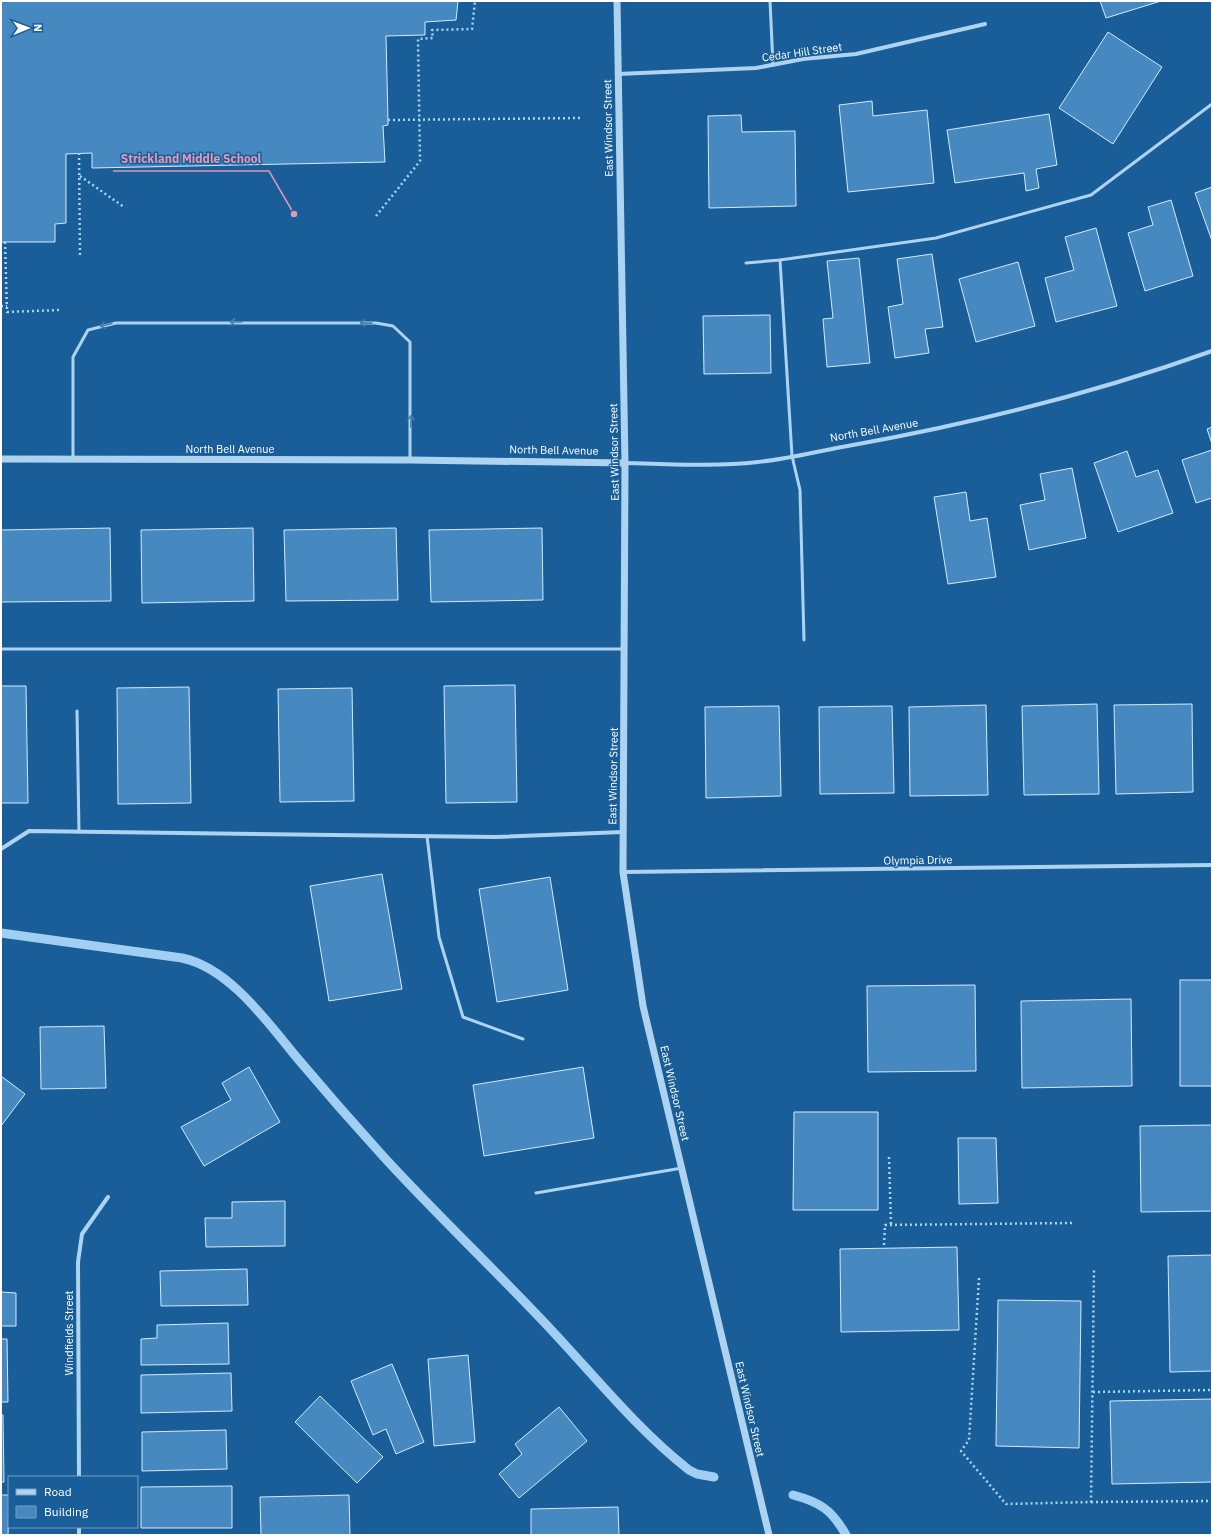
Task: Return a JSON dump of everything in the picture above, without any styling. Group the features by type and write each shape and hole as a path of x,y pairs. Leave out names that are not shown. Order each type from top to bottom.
{"street":[{"name":"East Windsor Street","path":"617,1 625,463 623,872 643,1006 768,1535"},
{"name":"Cedar Hill Street","path":"618,74 756,68 803,59 856,54 985,24"},
{"name":"North Bell Avenue","path":"1,459 410,460 682,465 758,462 919,433 1066,397 1151,373 1212,351"},
{"path":"1,849 29,831 496,837 623,832"},
{"name":"Olympia Drive","path":"623,872 1212,865"},
{"name":"Windfields Street","path":"79,1476 78,1262 82,1234 108,1197"}],"lane":[{"path":"770,1 773,65"},
{"path":"746,262 780,260 936,238 1090,195 1212,104"},
{"path":"780,260 792,456 800,490 804,640"},
{"path":"72,459 73,357 88,330 116,323 324,322 376,323 393,326 410,342 410,460"},
{"path":"1,649 625,649"},
{"path":"77,711 79,832"},
{"path":"428,836 439,937 463,1017 523,1039"},
{"path":"536,1193 682,1168"}],"path":[{"path":"376,216 420,161 418,39 433,38 432,30 472,29 475,1"},
{"path":"388,120 580,118"},
{"path":"79,153 80,257"},
{"path":"79,176 124,207"},
{"path":"5,242 7,312 60,310"},
{"path":"1,306 7,306"},
{"path":"889,1157 891,1225"},
{"path":"884,1245 885,1225 1072,1224"},
{"path":"1091,1502 1094,1268"},
{"path":"979,1278 969,1440 961,1451 1006,1504 1212,1501"},
{"path":"1093,1392 1212,1390"}],"building":[{"path":"1,1 458,1 456,20 425,22 425,35 386,36 388,125 383,126 385,162 92,168 92,153 66,154 66,223 55,224 55,242 1,242"},
{"path":"1100,1 1161,1 1106,18"},
{"path":"1108,32 1162,67 1113,144 1059,108"},
{"path":"872,101 873,116 927,110 934,183 848,192 839,105"},
{"path":"1049,114 1057,165 1036,169 1039,188 1026,191 1024,173 955,183 947,130"},
{"path":"741,115 742,132 795,131 796,206 709,208 708,116"},
{"path":"1212,187 1212,241 1195,193"},
{"path":"1171,200 1193,276 1145,291 1128,233 1153,225 1148,207"},
{"path":"1096,228 1117,306 1056,322 1045,278 1074,270 1065,237"},
{"path":"932,254 943,327 925,329 929,353 895,358 888,307 903,304 897,259"},
{"path":"859,258 870,363 827,367 823,319 833,318 827,261"},
{"path":"1018,262 1035,326 976,342 959,279"},
{"path":"770,315 771,373 704,374 703,316"},
{"path":"1212,427 1212,444 1207,429"},
{"path":"1212,450 1212,498 1196,503 1182,460"},
{"path":"1127,451 1136,477 1158,470 1173,513 1118,532 1094,463"},
{"path":"1072,468 1086,538 1029,550 1020,505 1045,500 1040,474"},
{"path":"966,492 970,521 987,518 996,577 948,584 934,497"},
{"path":"110,528 111,601 1,602 1,530"},
{"path":"253,528 254,601 142,603 141,530"},
{"path":"396,528 398,600 286,601 284,530"},
{"path":"542,528 543,600 431,602 429,530"},
{"path":"515,685 517,802 446,803 444,686"},
{"path":"1,686 26,686 28,803 1,803"},
{"path":"189,687 191,803 118,804 117,688"},
{"path":"352,688 354,801 280,802 278,689"},
{"path":"1097,704 1099,794 1024,795 1022,706"},
{"path":"1192,704 1193,792 1116,794 1114,705"},
{"path":"986,705 988,795 910,796 909,707"},
{"path":"779,706 781,796 706,798 705,707"},
{"path":"892,706 894,793 820,794 819,707"},
{"path":"382,874 402,989 329,1001 310,886"},
{"path":"550,877 568,990 497,1002 479,889"},
{"path":"1180,980 1212,980 1212,1086 1180,1086"},
{"path":"975,985 976,1071 868,1072 867,986"},
{"path":"1131,999 1132,1086 1022,1088 1021,1001"},
{"path":"104,1026 106,1088 41,1089 40,1027"},
{"path":"249,1067 280,1122 204,1166 181,1127 231,1100 222,1083"},
{"path":"583,1067 594,1138 484,1156 473,1085"},
{"path":"1,1076 25,1094 1,1126"},
{"path":"794,1112 878,1112 878,1210 793,1210"},
{"path":"1212,1125 1212,1211 1141,1212 1140,1126"},
{"path":"958,1138 996,1138 998,1203 959,1204"},
{"path":"285,1201 285,1246 206,1247 205,1218 232,1218 232,1202"},
{"path":"957,1247 959,1330 841,1332 840,1249"},
{"path":"1212,1255 1212,1371 1170,1372 1168,1256"},
{"path":"247,1269 248,1305 161,1306 160,1271"},
{"path":"1,1292 16,1293 16,1326 1,1326"},
{"path":"998,1300 1081,1301 1079,1448 996,1446"},
{"path":"228,1323 229,1364 141,1365 141,1339 157,1338 157,1325"},
{"path":"1,1339 7,1339 8,1402 1,1402"},
{"path":"468,1355 475,1442 434,1446 428,1359"},
{"path":"392,1364 424,1442 396,1454 386,1429 373,1435 351,1381"},
{"path":"231,1373 232,1411 141,1413 141,1375"},
{"path":"320,1396 383,1457 357,1483 295,1422"},
{"path":"1212,1399 1212,1482 1112,1484 1110,1401"},
{"path":"559,1407 587,1441 519,1498 499,1474 522,1454 515,1444"},
{"path":"1,1415 3,1415 4,1482 1,1482"},
{"path":"226,1430 227,1469 142,1471 142,1432"},
{"path":"232,1486 232,1528 141,1528 141,1487"},
{"path":"1,1495 8,1495 8,1535 1,1535"},
{"path":"349,1495 350,1535 261,1535 260,1497"},
{"path":"618,1507 619,1535 531,1535 531,1509"}],"waterway":[{"path":"1,933 182,958 200,964 216,973 232,985 261,1014 318,1083 382,1155 421,1197 541,1319 631,1417 669,1454 689,1470 697,1474 714,1477"},
{"path":"793,1495 811,1501 824,1508 836,1519 846,1535"}],"place":[{"name":"Strickland Middle School","path":"294,214"}]}
